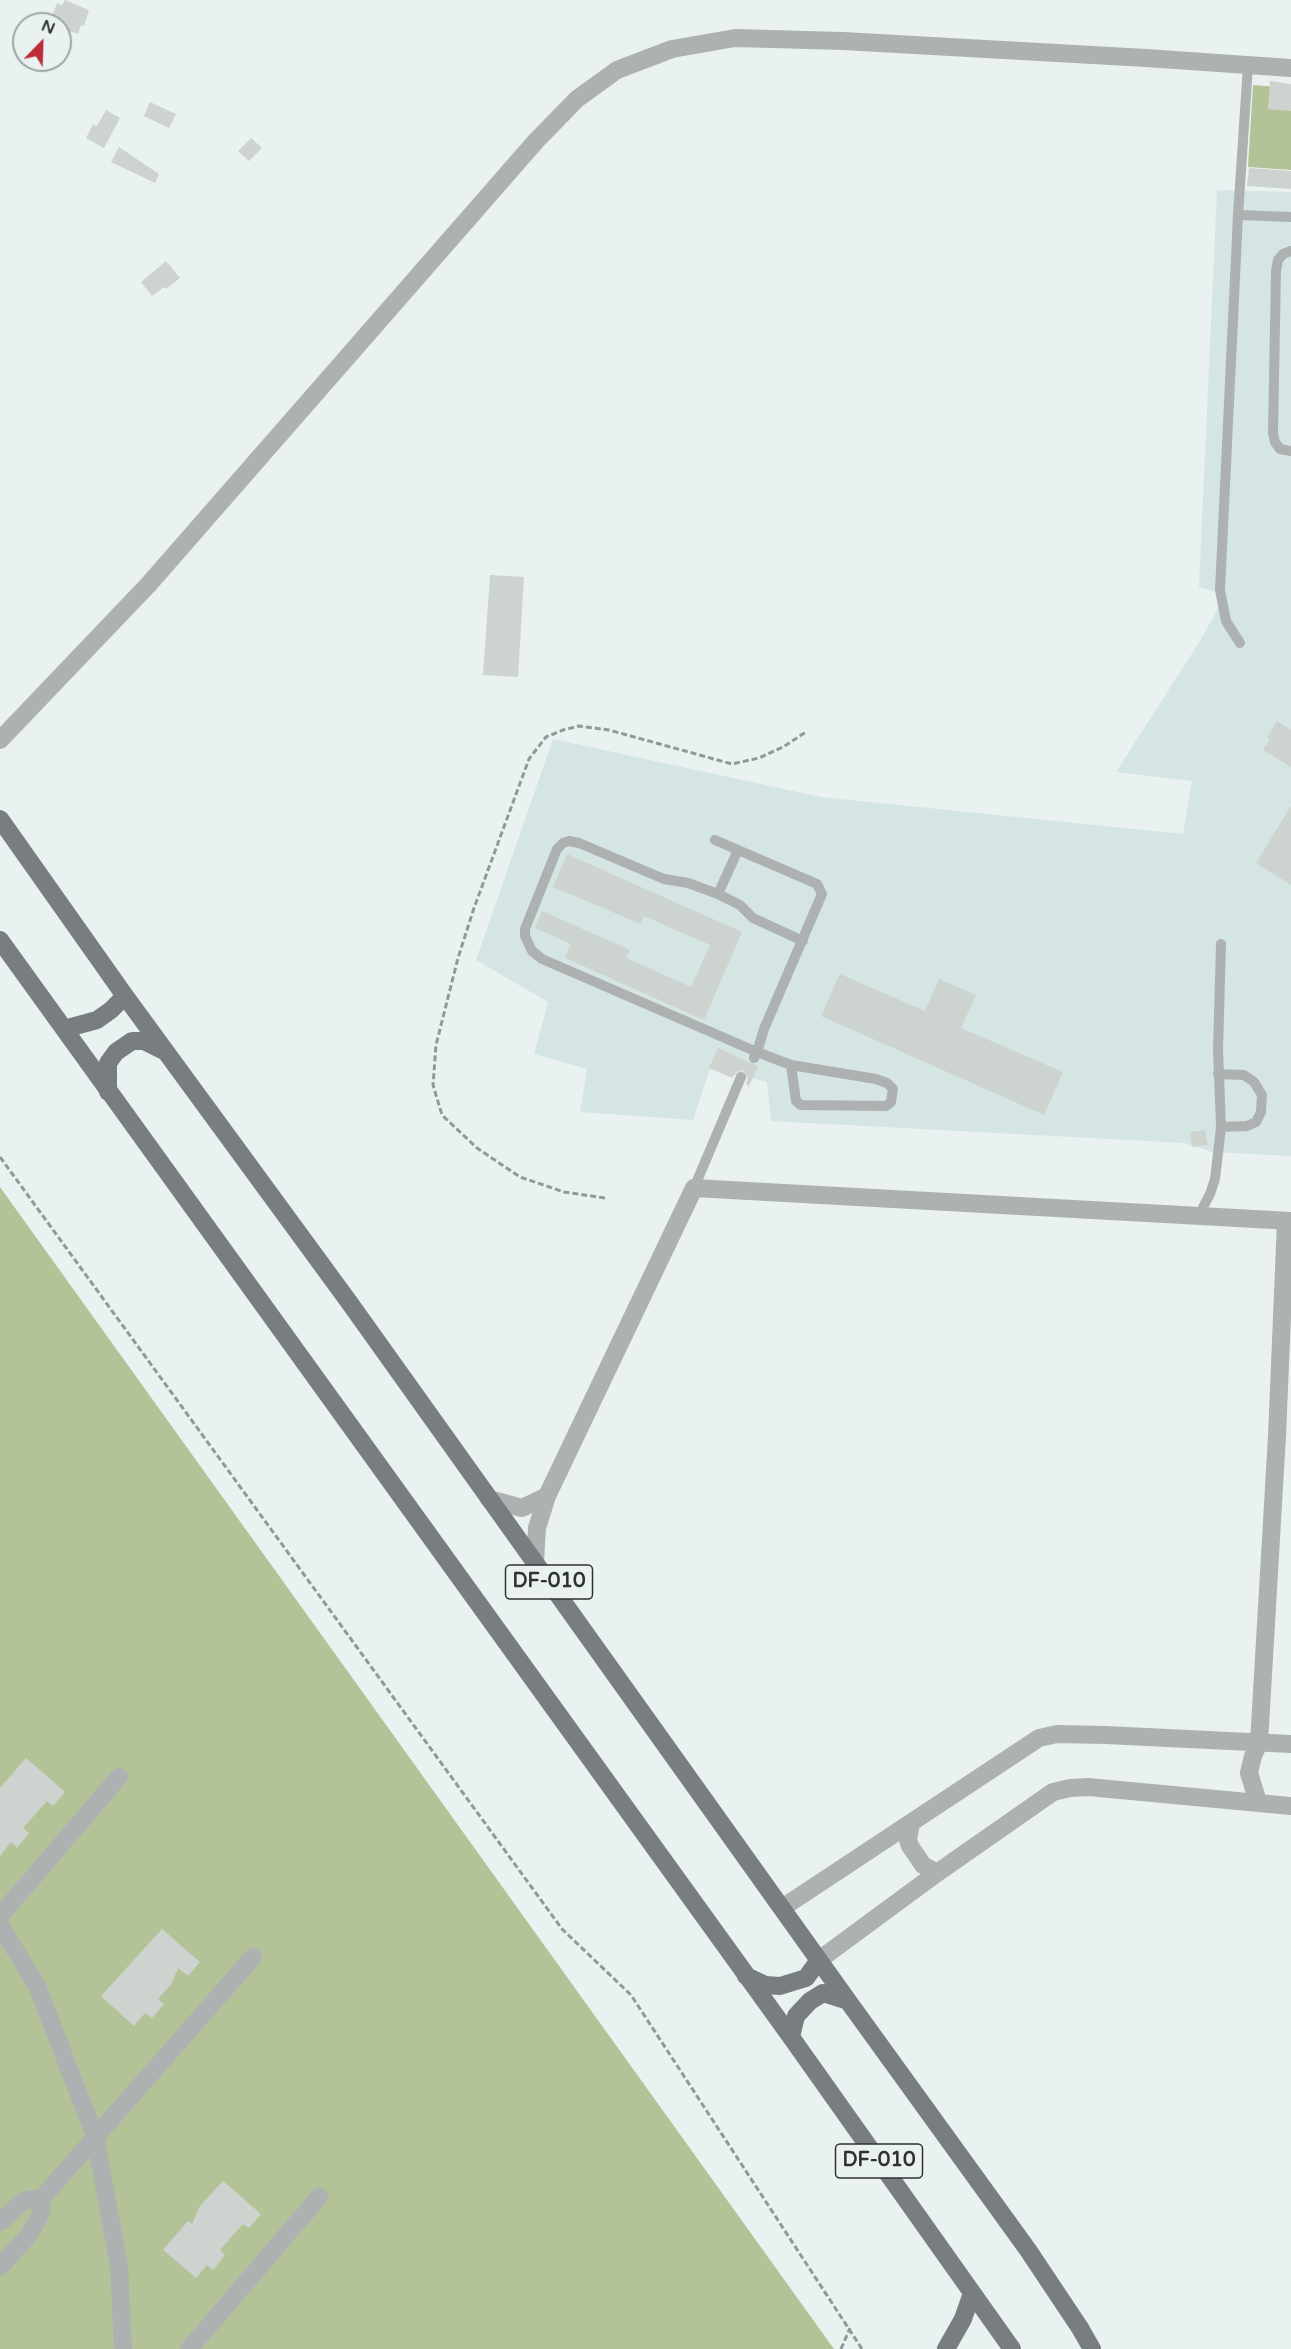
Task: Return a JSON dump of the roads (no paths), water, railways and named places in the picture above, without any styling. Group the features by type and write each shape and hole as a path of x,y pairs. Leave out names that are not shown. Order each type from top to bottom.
{"main road":[{"name":"DF-010","path":"0,819 1028,2250 1092,2349"},
{"name":"DF-010","path":"0,940 744,1975 791,2037 1011,2349"},
{"path":"64,1029 97,1020 125,996"},
{"path":"108,1092 108,1063 116,1052 132,1041 144,1041 168,1053"},
{"path":"744,1975 765,1985 780,1986 806,1978 819,1960"},
{"path":"791,2037 796,2016 810,2001 823,1994 848,2001"},
{"path":"946,2349 963,2319 972,2293"}],"street":[{"path":"0,739 149,584 536,141 577,99 617,70 672,49 735,38 1134,57 1291,68"},
{"path":"535,1562 537,1528 547,1496 694,1188 1288,1221 1286,1327 1259,1743 1249,1773 1258,1802"},
{"path":"489,1499 522,1508 547,1496"},
{"path":"782,1908 1039,1738 1057,1734 1106,1735 1291,1744"},
{"path":"0,1916 118,1777"},
{"path":"819,1960 937,1873 1053,1792 1070,1788 1111,1789 1291,1806"},
{"path":"911,1823 908,1840 910,1846 923,1865 937,1873"},
{"path":"0,1925 37,1986 95,2136 118,2265 123,2349"},
{"path":"0,2267 28,2236 40,2214 42,2198 253,1957"},
{"path":"189,2349 319,2197"},
{"path":"0,2222 23,2201 42,2198"}],"lane":[{"path":"1240,643 1226,621 1221,590 1238,215 1248,66"},
{"path":"1238,215 1291,217"},
{"path":"1291,251 1283,254 1278,260 1276,271 1273,433 1275,442 1280,448 1291,451"},
{"path":"715,840 817,884 822,894 764,1029 755,1056"},
{"path":"791,1065 796,1101 801,1105 886,1106 891,1102 893,1089 887,1083 755,1056 542,959 532,951 525,936 525,929 557,849 569,841 579,843 664,879 688,883 718,894 740,905 753,918 803,941"},
{"path":"718,894 738,850"},
{"path":"1199,1215 1215,1179 1221,1127 1218,1074 1221,944"},
{"path":"1218,1074 1244,1075 1254,1082 1262,1095 1261,1112 1256,1122 1247,1126 1221,1127"},
{"path":"694,1188 741,1077"}]}
